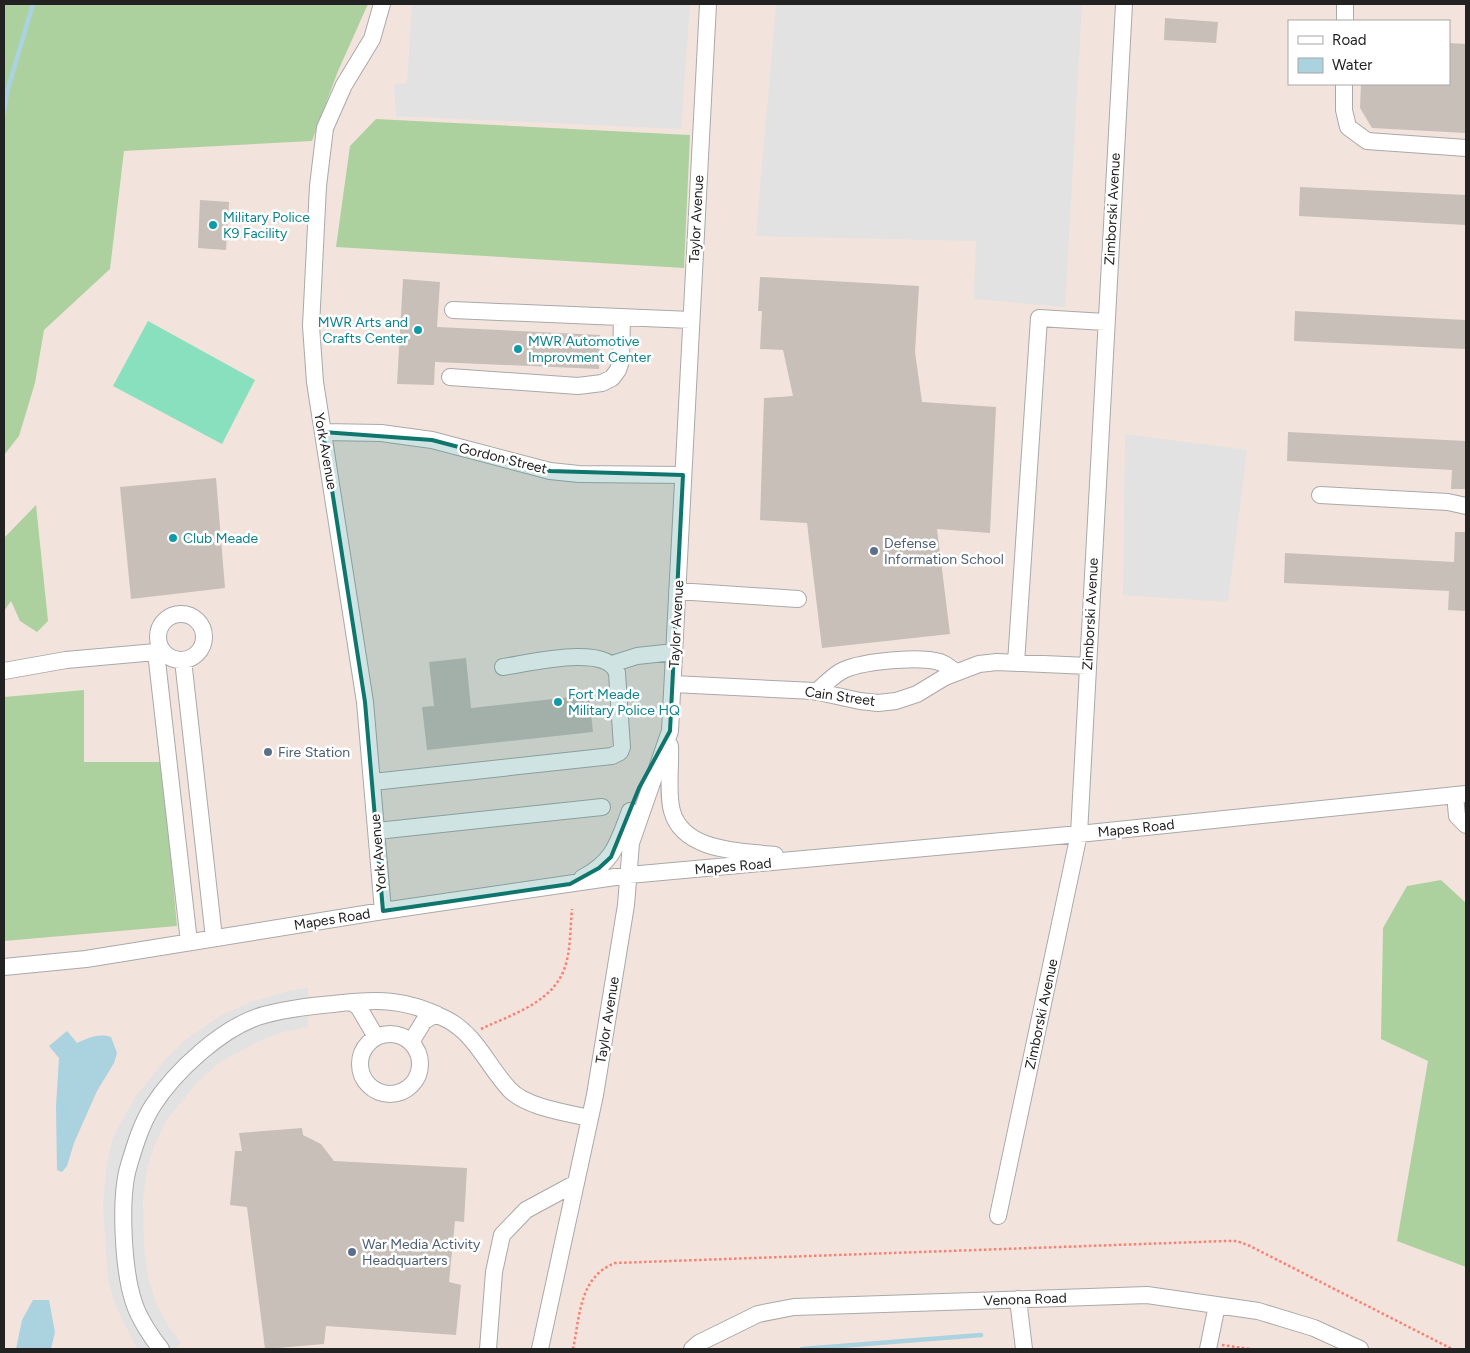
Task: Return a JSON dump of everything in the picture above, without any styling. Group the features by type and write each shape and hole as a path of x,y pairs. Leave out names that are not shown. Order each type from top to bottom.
{"street":[{"name":"York Avenue","path":"382,4 372,39 334,105 325,128 313,256 311,326 315,382 366,702 383,911"},
{"name":"Taylor Avenue","path":"540,1349 590,1118 629,875 634,830 670,731 708,4"},
{"name":"Zimborski Avenue","path":"998,1216 1079,834 1105,322 1124,4"},
{"path":"1345,4 1345,20"},
{"path":"1344,85 1344,110 1348,127 1367,141 1466,148"},
{"path":"453,310 691,320"},
{"path":"450,377 578,386 602,383 612,378 621,362 622,317"},
{"path":"1016,663 1039,318 1105,322"},
{"name":"Gordon Street","path":"323,432 382,433 432,440 550,471 579,474 683,475"},
{"path":"1320,495 1448,502 1466,506"},
{"path":"677,591 798,599"},
{"path":"4,671 66,660 158,651 170,658 183,660 196,655 201,648 204,640 203,630 191,617 183,614 166,620 160,626 158,635 158,651 189,942"},
{"path":"503,668 560,658 588,657 612,664 637,656 674,652"},
{"path":"816,692 842,671 863,665 915,659 929,660 946,664 955,672"},
{"path":"183,660 214,938"},
{"name":"Cain Street","path":"673,684 816,692 860,702 896,701 917,694 955,672 979,664 1016,663 1088,666"},
{"path":"372,782 618,754 622,747 617,673 612,664"},
{"path":"670,731 671,810 676,821 687,835 720,847 811,858"},
{"path":"570,884 600,868 611,857 639,788 670,731"},
{"path":"1460,794 1458,816 1466,825"},
{"name":"Mapes Road","path":"4,967 86,959 383,911 629,875 1079,834 1460,794"},
{"path":"376,831 602,807"},
{"path":"162,1349 155,1342 134,1303 127,1265 124,1224 124,1180 136,1142 152,1108 171,1082 199,1054 231,1030 263,1015 352,1002 398,1001 448,1020 475,1042 511,1092 538,1105 590,1118"},
{"path":"352,1002 359,1008 376,1037"},
{"path":"411,1042 424,1021 436,1014"},
{"path":"392,1033 411,1042 418,1050 421,1060 418,1076 409,1088 390,1095 372,1089 361,1073 361,1054 366,1045 376,1037 392,1033"},
{"path":"488,1349 494,1272 502,1234 526,1210 576,1183"},
{"name":"Venona Road","path":"692,1349 699,1343 758,1314 794,1307 1146,1295 1258,1311 1314,1328 1360,1349"},
{"path":"1018,1300 1024,1349"},
{"path":"1209,1346 1217,1305"}],"path":[{"path":"476,1031 540,1001 555,984 565,966 572,909"},
{"path":"573,1349 586,1288 592,1278 602,1268 614,1263 1237,1241 1452,1349"},
{"path":"1209,1346 1250,1349"}],"highlighted area":[{"path":"323,432 432,440 550,471 683,475 670,731 639,788 611,857 599,868 570,884 383,911 365,702"}],"shaded area":[{"path":"4,4 1466,4 1466,1349 4,1349"},
{"path":"412,4 690,4 681,129 396,116 394,84 407,83"},
{"path":"776,4 1082,4 1065,307 974,299 976,241 756,236"},
{"path":"1125,434 1247,450 1228,602 1123,595"},
{"path":"308,988 308,1027 282,1032 220,1062 198,1082 167,1119 154,1146 146,1173 143,1201 144,1246 148,1278 157,1305 169,1327 181,1343 173,1349 137,1349 116,1307 108,1279 103,1204 107,1164 113,1137 135,1097 167,1058 188,1038 220,1016 248,1003 288,991"}],"green space":[{"path":"4,4 368,4 338,71 312,141 124,151 110,269 44,330 35,383 19,436 4,455"},
{"path":"376,119 690,135 684,268 336,247 350,146"},
{"path":"148,321 255,380 222,444 113,386"},
{"path":"36,505 48,621 37,632 20,621 11,601 4,611 4,538"},
{"path":"84,690 84,762 162,762 177,926 4,941 4,697"},
{"path":"1441,880 1466,903 1466,1267 1397,1241 1428,1061 1381,1039 1383,928 1407,886"}],"water":[{"path":"67,1031 77,1043 97,1036 111,1037 117,1053 114,1063 97,1091 74,1143 67,1166 62,1172 57,1170 56,1106 59,1058 49,1046"},
{"path":"33,1300 49,1300 55,1332 51,1349 16,1349 22,1320"}],"building":[{"path":"1165,18 1218,22 1216,43 1164,40"},
{"path":"1450,43 1466,44 1466,133 1372,128 1360,108 1361,85 1450,85"},
{"path":"1300,187 1466,195 1466,225 1299,216"},
{"name":"Military Police K9 Facility","path":"200,200 229,202 226,250 198,248"},
{"path":"760,277 919,286 915,352 922,402 996,407 990,533 937,529 950,634 822,648 807,523 760,520 764,398 793,396 783,350 760,349 762,311 758,311"},
{"path":"403,279 440,282 437,327 600,335 599,369 435,362 434,385 397,384"},
{"path":"1295,311 1466,320 1466,349 1294,341"},
{"path":"1288,432 1466,441 1466,489 1451,489 1452,470 1287,461"},
{"name":"Club Meade","path":"216,478 225,588 131,599 120,487"},
{"path":"1455,532 1466,532 1466,611 1448,610 1449,591 1284,583 1285,553 1454,562"},
{"name":"Fort Meade Military Police HQ","path":"466,658 471,708 589,695 593,732 427,750 422,707 434,706 429,662"},
{"name":"War Media Activity Headquarters","path":"302,1128 303,1135 321,1144 334,1161 467,1168 464,1222 455,1221 449,1282 461,1285 456,1335 326,1326 324,1344 265,1349 247,1207 230,1205 235,1151 242,1151 239,1133"}],"waterway":[{"path":"4,113 7,92 33,4"},
{"path":"802,1349 981,1335"}],"place":[{"name":"Military Police K9 Facility","path":"213,225"},
{"name":"MWR Arts and Crafts Center","path":"418,330"},
{"name":"MWR Automotive Improvment Center","path":"518,349"},
{"name":"Club Meade","path":"173,538"},
{"name":"Defense Information School","path":"874,551"},
{"name":"Fort Meade Military Police HQ","path":"558,702"},
{"name":"Fire Station","path":"268,752"},
{"name":"War Media Activity Headquarters","path":"352,1252"}]}
